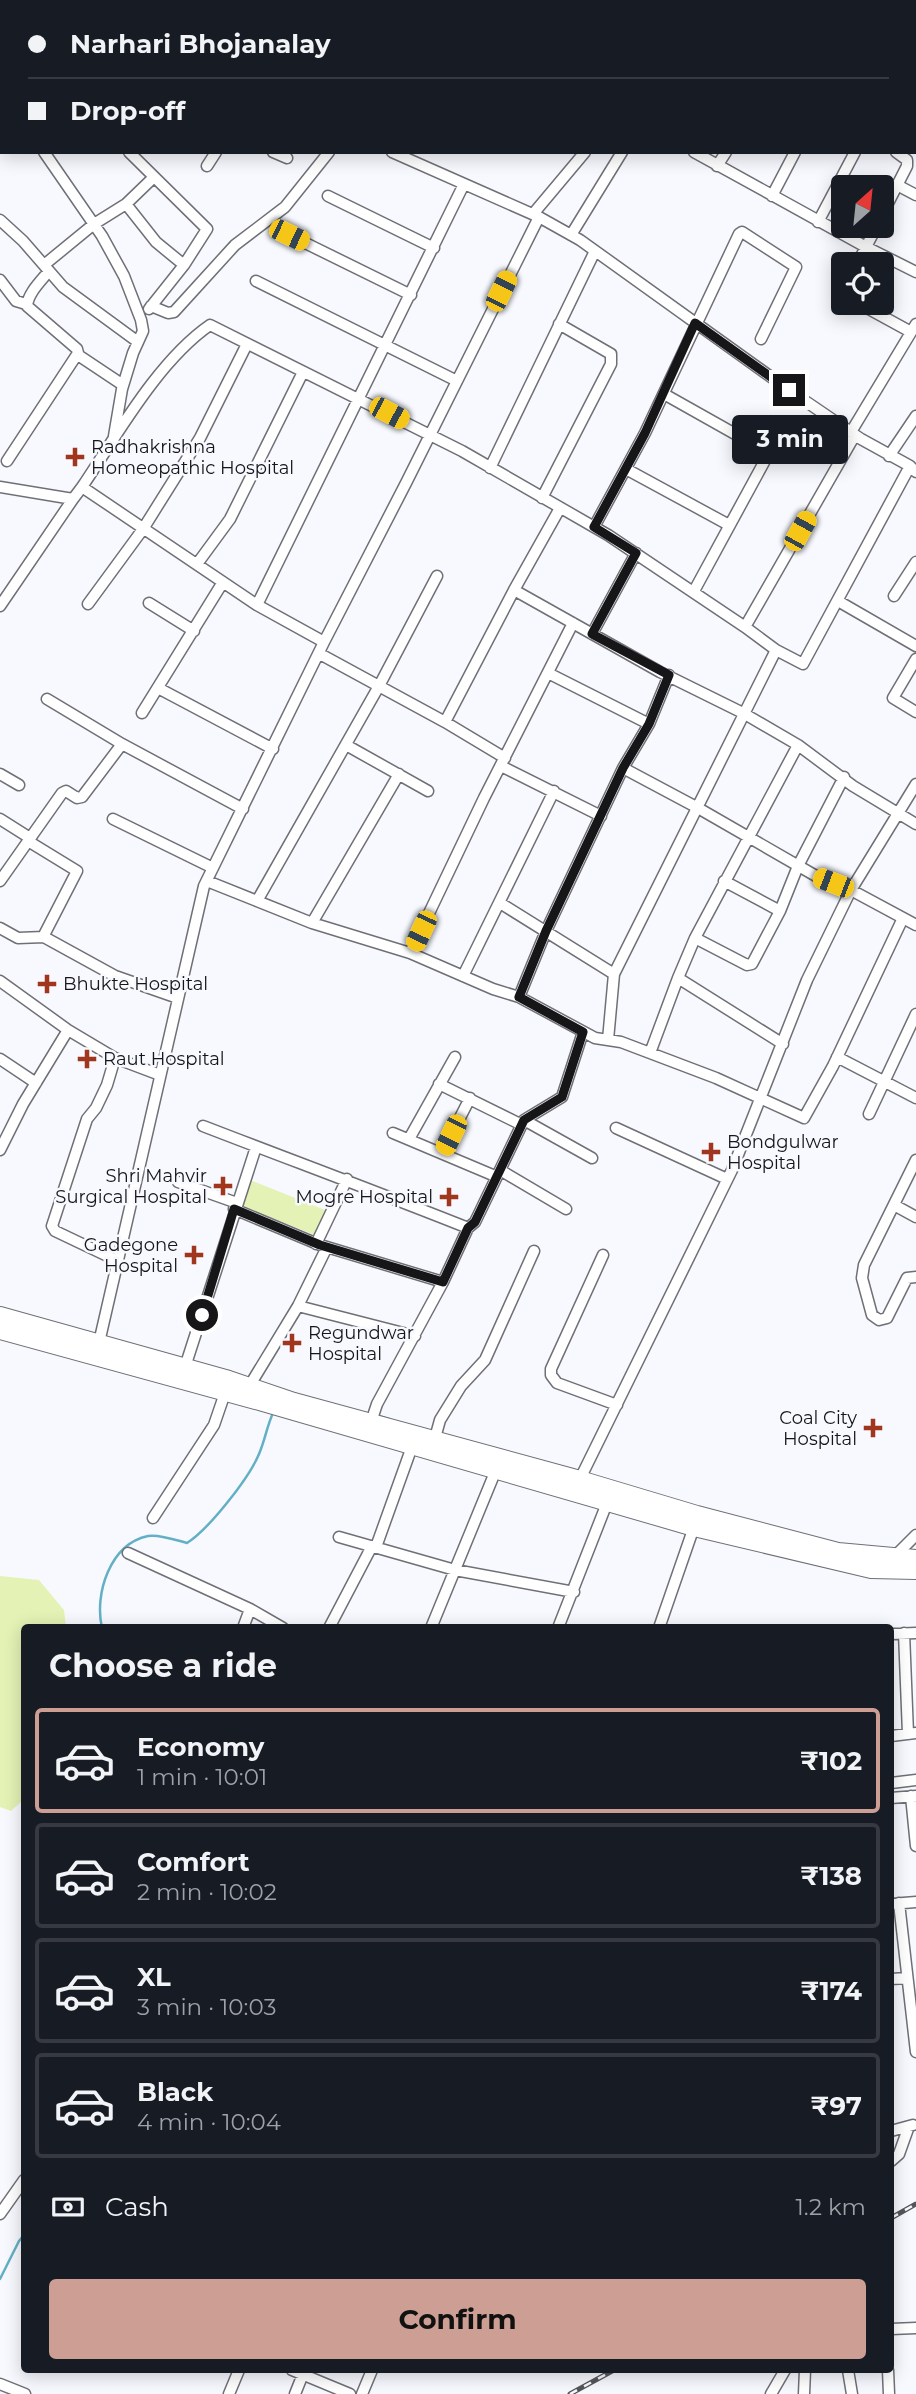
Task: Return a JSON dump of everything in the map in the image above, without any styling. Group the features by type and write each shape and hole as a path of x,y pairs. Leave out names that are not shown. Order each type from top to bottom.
{"highway":[{"path":"0,1315 226,1393 265,1397 871,1570 916,1571"},
{"path":"0,1331 185,1367 250,1385 265,1397"},
{"path":"300,1408 372,1420 414,1441"},
{"path":"414,1441 437,1429 498,1464"},
{"path":"577,1486 607,1503 653,1509"},
{"path":"696,1521 838,1551 916,1558"}],"street":[{"path":"45,154 94,224 124,276 141,320 143,331 117,406 114,439"},
{"path":"131,154 206,229 184,265 141,320"},
{"path":"207,166 215,154"},
{"path":"278,154 287,158"},
{"path":"151,306 168,313 174,312 234,245 285,207 327,154"},
{"path":"0,606 167,364 188,340 209,325 431,434 594,527 694,591 776,650 803,664 913,469 853,434 570,234 536,215 396,154"},
{"path":"98,1349 207,881 324,642 431,434 536,215 583,154"},
{"path":"570,234 621,154"},
{"path":"697,154 818,222 916,272"},
{"path":"717,166 725,154"},
{"path":"772,196 794,154"},
{"path":"818,222 854,154"},
{"path":"894,191 908,163 899,154"},
{"path":"26,304 47,268 94,224 126,204 154,177"},
{"path":"257,605 464,184"},
{"path":"897,185 916,195"},
{"path":"328,196 433,248"},
{"path":"126,204 156,242 184,265"},
{"path":"0,220 73,295 138,342"},
{"path":"594,527 664,394 695,323 742,232 796,267 761,339"},
{"path":"289,235 411,295"},
{"path":"863,252 871,238"},
{"path":"489,468 595,251"},
{"path":"0,280 16,301 26,304 77,349 78,355 7,461"},
{"path":"256,281 457,381"},
{"path":"745,627 853,434 913,334 879,315"},
{"path":"542,498 611,364 611,354 559,324"},
{"path":"88,604 143,529 200,438 247,344"},
{"path":"78,355 123,385"},
{"path":"197,565 230,519 303,372"},
{"path":"664,394 769,453 694,591"},
{"path":"889,456 916,416"},
{"path":"626,468 729,525"},
{"path":"0,487 73,499"},
{"path":"82,487 257,605 324,642"},
{"path":"445,722 513,590 560,508"},
{"path":"592,634 636,553"},
{"path":"894,596 916,562"},
{"path":"257,901 379,686 436,576"},
{"path":"142,713 222,582"},
{"path":"513,590 743,713 798,745 853,786 916,824"},
{"path":"838,601 916,646"},
{"path":"149,603 194,631"},
{"path":"410,953 573,623"},
{"path":"608,1040 614,974 776,650"},
{"path":"320,654 445,722 503,762 601,816"},
{"path":"916,659 893,698 916,712"},
{"path":"548,673 649,724"},
{"path":"519,997 546,931 623,768 649,724 669,675"},
{"path":"158,688 273,749"},
{"path":"47,699 122,744 243,809"},
{"path":"0,881 63,792 77,798 82,797 122,744"},
{"path":"346,745 428,791"},
{"path":"650,1053 695,938 798,745"},
{"path":"623,768 816,876 851,890 916,925"},
{"path":"0,774 19,785"},
{"path":"312,923 399,774"},
{"path":"695,938 750,965 754,963 780,911 798,866 844,778"},
{"path":"577,1486 727,1179 807,980 851,890 916,784"},
{"path":"463,976 554,791"},
{"path":"0,819 77,871 43,937"},
{"path":"113,819 213,868"},
{"path":"207,881 312,923 410,953 519,997 595,1038 621,1042 716,1078 804,1118 837,1057 903,918"},
{"path":"724,881 780,911"},
{"path":"500,903 614,974"},
{"path":"0,928 18,937 43,937 115,976 178,998"},
{"path":"678,978 783,1044"},
{"path":"0,981 68,1030 115,1058 160,1075"},
{"path":"869,1114 916,1014"},
{"path":"1,1147 68,1030"},
{"path":"372,1420 377,1404 443,1282 468,1228 475,1222 523,1123 562,1097 583,1032"},
{"path":"408,1139 455,1057"},
{"path":"837,1057 916,1098"},
{"path":"115,1058 107,1085 96,1108 87,1119 52,1226 55,1231 118,1261"},
{"path":"0,1059 36,1083"},
{"path":"439,1084 592,1158"},
{"path":"442,1153 470,1098"},
{"path":"202,1126 314,1170 347,1179 468,1228"},
{"path":"616,1128 727,1179"},
{"path":"393,1133 498,1173 566,1209"},
{"path":"185,1367 256,1147"},
{"path":"916,1160 864,1265 862,1278 872,1315 879,1320 887,1318 907,1278 916,1276"},
{"path":"250,1385 298,1306 347,1179"},
{"path":"178,1182 321,1246 443,1282"},
{"path":"894,1205 916,1217"},
{"path":"437,1429 461,1386 485,1360 534,1251"},
{"path":"603,1255 551,1369 551,1375 557,1383 617,1405"},
{"path":"298,1306 415,1336"},
{"path":"153,1518 214,1425 226,1393"},
{"path":"330,1624 374,1547 414,1441"},
{"path":"433,1624 498,1464"},
{"path":"560,1624 607,1503"},
{"path":"660,1624 696,1521"},
{"path":"894,1557 916,1535"},
{"path":"339,1537 455,1570 574,1592"},
{"path":"128,1553 250,1608 276,1624"},
{"path":"244,1624 250,1608"},
{"path":"894,1736 912,1734 904,1633"},
{"path":"894,1634 916,1633"},
{"path":"894,1783 916,1780"},
{"path":"894,1798 913,1796 916,1846"},
{"path":"916,1902 895,1903 911,1961 908,1978 916,2052"},
{"path":"894,1979 908,1978"},
{"path":"894,2130 912,2125"},
{"path":"894,2158 899,2154 912,2125"},
{"path":"0,2214 21,2184"},
{"path":"894,2329 916,2328"},
{"path":"229,2394 238,2373"},
{"path":"362,2394 371,2373"},
{"path":"771,2394 783,2373"},
{"path":"804,2394 805,2373"},
{"path":"848,2373 852,2394"},
{"path":"888,2373 889,2394"},
{"path":"295,2394 303,2374 350,2394"},
{"path":"0,2384 25,2394"}],"green space":[{"path":"250,1180 325,1210 315,1235 241,1206"},
{"path":"0,1576 39,1580 64,1610 66,1624 21,1624 21,1802 11,1811 0,1807"}],"waterway":[{"path":"101,1624 100,1600 108,1572 115,1560 124,1549 148,1536 187,1543 196,1536 217,1515 247,1476 259,1454 273,1413"},
{"path":"376,1415 389,1419"},
{"path":"0,2279 21,2239"}],"railway":[{"path":"894,2216 916,2204"},
{"path":"570,2394 608,2373"}],"place":[{"name":"Radhakrishna Homeopathic Hospital","path":"75,457"},
{"name":"Bhukte Hospital","path":"47,984"},
{"name":"Raut Hospital","path":"87,1059"},
{"name":"Bondgulwar Hospital","path":"711,1152"},
{"name":"Shri Mahvir Surgical Hospital","path":"223,1186"},
{"name":"Mogre Hospital","path":"449,1197"},
{"name":"Gadegone Hospital","path":"194,1255"},
{"name":"Regundwar Hospital","path":"292,1343"},
{"name":"Coal City Hospital","path":"873,1428"}],"route":[{"path":"202,1315 234,1209 320,1245 443,1282 524,1120 562,1097 583,1032 519,997 546,931 623,768 649,724 669,675 592,634 636,553 594,527 645,433 695,323 789,390"}]}
